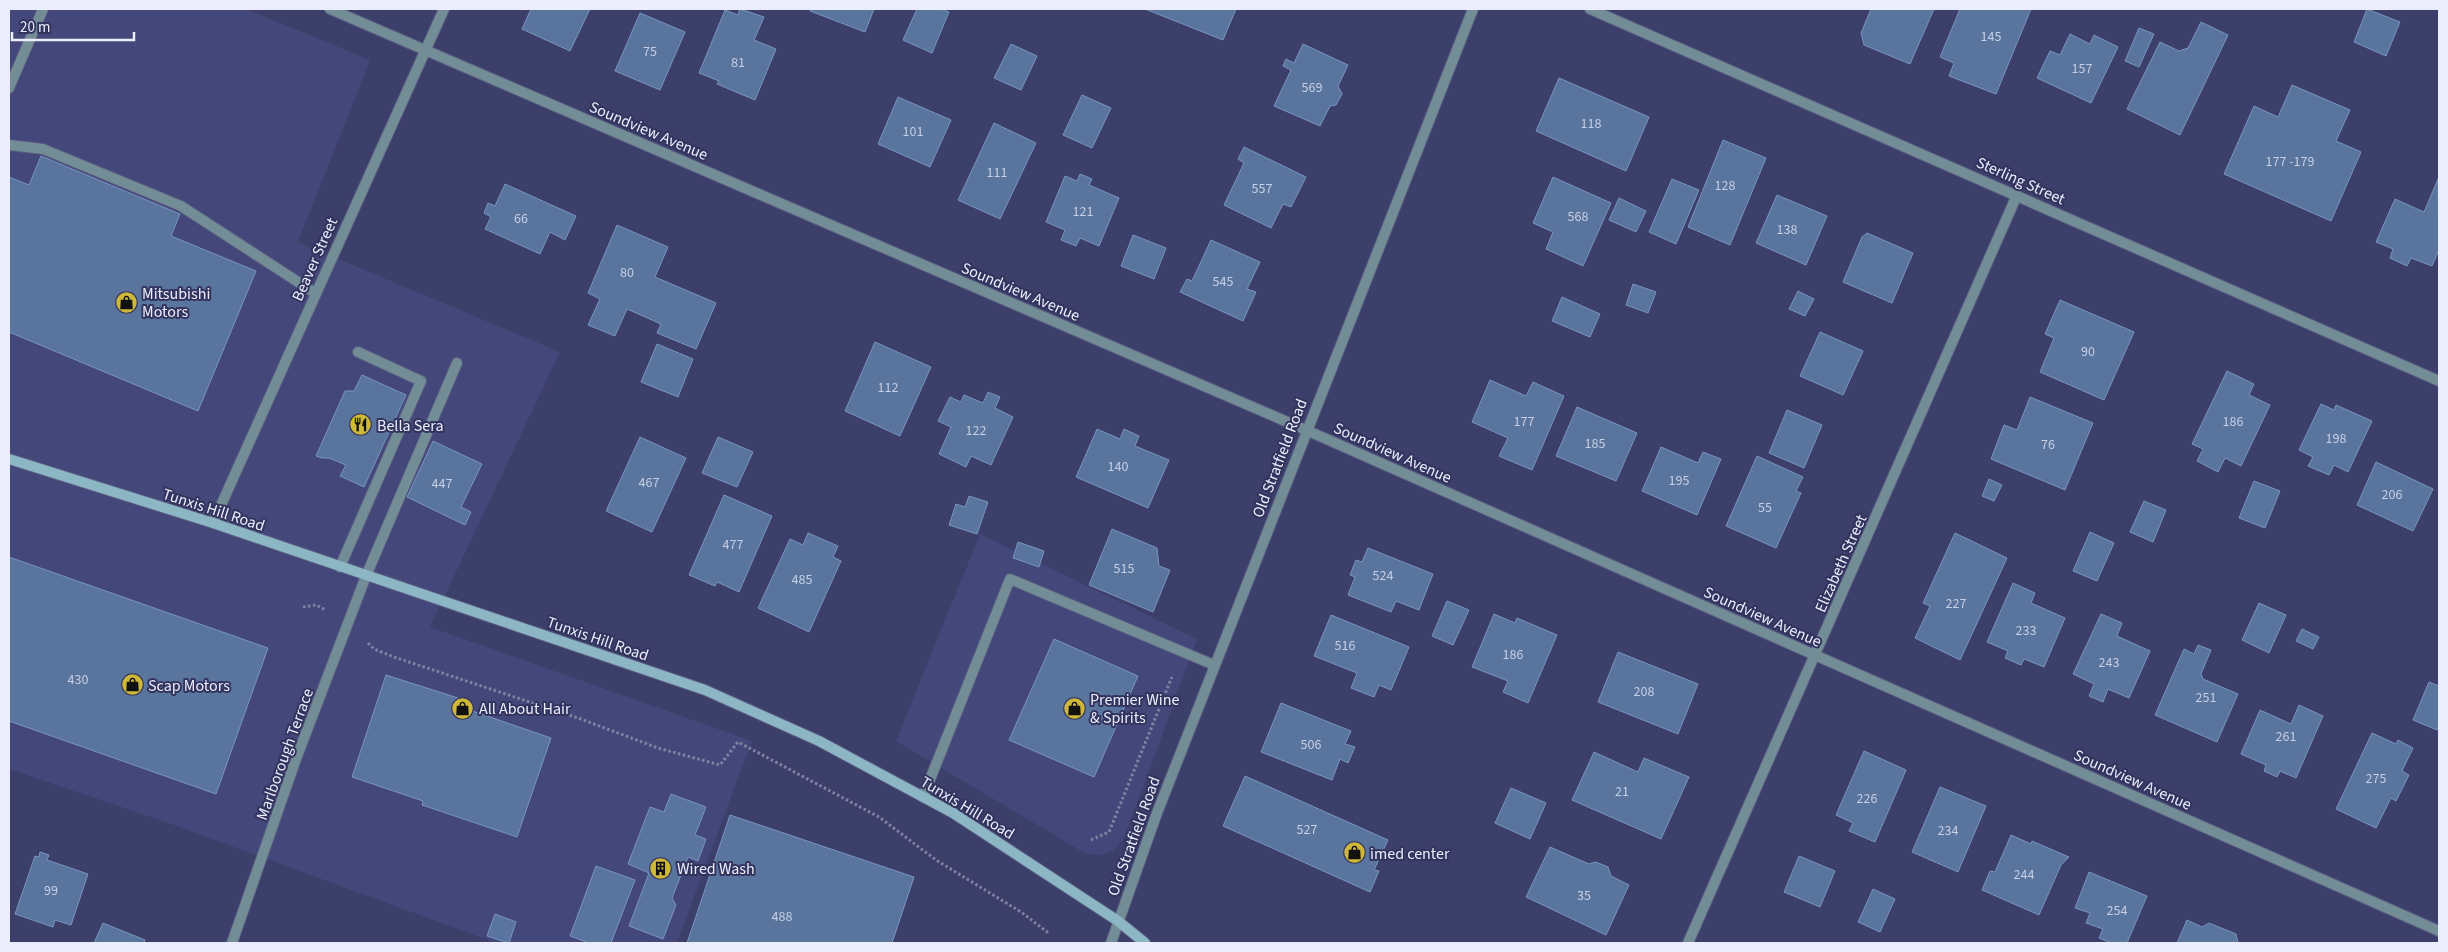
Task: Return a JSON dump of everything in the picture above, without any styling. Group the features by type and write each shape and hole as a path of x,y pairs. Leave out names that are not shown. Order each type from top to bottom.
{"main road":[{"name":"Tunxis Hill Road","path":"9,459 213,523 705,690 819,741 953,813 1118,921 1145,943"}],"street":[{"path":"9,88 43,9"},
{"name":"Soundview Avenue","path":"330,9 1306,430 2439,931"},
{"name":"Beaver Street","path":"213,523 444,9"},
{"name":"Old Stratfield Road","path":"1118,921 1214,665 1473,9"},
{"name":"Sterling Street","path":"1590,9 2439,381"},
{"path":"9,145 43,150 181,206 315,293"},
{"name":"Elizabeth Street","path":"1688,943 1816,656 2017,195"},
{"path":"340,567 421,381 358,352"},
{"name":"Marlborough Terrace","path":"232,943 296,759 366,576 457,363"},
{"path":"923,796 1010,579 1214,665"},
{"path":"1111,943 1118,921"}],"path":[{"path":"303,608 316,605 348,623 374,650 578,718 658,748 720,765 738,742 879,817 936,860 1021,912 1050,934"},
{"path":"1091,840 1109,832 1182,652"}],"shaded area":[{"path":"9,9 246,9 370,60 298,242 560,352 430,627 752,741 677,943 496,943 163,821 9,769"},
{"path":"980,534 1197,639 1132,818 1123,840 1113,851 1100,855 1086,854 896,741"}],"building":[{"path":"531,9 590,9 570,51 522,29"},
{"path":"740,9 764,17 754,40 776,49 755,100 717,84 719,81 699,73 725,10 738,15"},
{"path":"811,9 874,9 865,32 810,11"},
{"path":"917,9 941,9 949,12 932,53 903,40"},
{"path":"1145,9 1236,9 1223,40"},
{"path":"1871,9 1934,9 1910,64 1864,45 1861,33"},
{"path":"1960,9 2031,9 1996,94 1949,76 1954,63 1940,57"},
{"path":"2367,9 2400,22 2386,56 2354,42"},
{"path":"640,13 685,32 660,90 615,71"},
{"path":"2201,22 2228,35 2180,135 2127,109 2160,42 2179,51 2188,48"},
{"path":"2139,28 2154,34 2139,67 2125,61"},
{"path":"2070,34 2090,44 2094,35 2118,47 2091,103 2037,78 2050,51 2060,55"},
{"path":"1011,44 1037,56 1021,90 994,78"},
{"path":"1303,44 1348,65 1338,86 1342,94 1336,105 1330,106 1320,126 1274,106 1291,70 1283,66 1286,59 1294,63"},
{"path":"1559,78 1649,117 1626,171 1536,131"},
{"path":"2292,85 2350,110 2336,141 2361,152 2331,221 2224,174 2254,106 2278,117"},
{"path":"1082,95 1111,108 1092,148 1063,135"},
{"path":"898,97 951,120 930,167 878,144"},
{"path":"994,123 1036,143 1000,219 958,200"},
{"path":"1723,140 1766,158 1730,245 1688,227"},
{"path":"1244,147 1306,177 1291,207 1283,204 1271,228 1224,205 1244,163 1238,159"},
{"name":"Mitsubishi Motors","path":"41,156 180,214 171,236 256,271 198,411 9,332 9,177 29,185"},
{"path":"1080,174 1092,179 1089,185 1119,198 1099,246 1080,238 1076,246 1061,240 1065,230 1046,222 1065,176 1077,181"},
{"path":"1553,177 1611,203 1583,266 1546,249 1553,232 1533,223"},
{"path":"1672,179 1699,190 1676,244 1649,232"},
{"path":"2438,179 2439,250 2432,266 2411,258 2407,266 2390,258 2393,249 2376,242 2395,199 2424,212"},
{"path":"505,184 576,216 565,240 550,232 540,254 485,229 491,217 484,213 488,203 495,206"},
{"path":"1777,195 1827,216 1806,265 1756,243"},
{"path":"1619,198 1646,211 1636,232 1609,220"},
{"path":"617,225 668,247 655,277 716,303 696,349 657,333 661,324 627,309 615,336 588,325 600,299 588,293"},
{"path":"1867,233 1913,253 1892,303 1843,282 1862,237"},
{"path":"1133,235 1166,248 1154,279 1121,266"},
{"path":"1211,240 1260,262 1247,289 1256,292 1243,321 1180,292 1187,279 1192,281"},
{"path":"1633,284 1656,292 1648,313 1626,305"},
{"path":"1798,291 1814,299 1805,316 1789,309"},
{"path":"1562,297 1600,314 1590,337 1552,321"},
{"path":"2060,300 2134,332 2104,400 2040,372 2054,338 2045,334"},
{"path":"1820,332 1863,351 1843,395 1800,376"},
{"path":"875,342 931,367 900,436 845,411"},
{"path":"657,344 693,359 678,397 641,382"},
{"path":"2227,371 2254,384 2249,395 2270,405 2241,466 2225,458 2218,472 2197,461 2203,449 2192,444"},
{"name":"Bella Sera","path":"362,375 406,395 364,487 340,476 346,465 329,458 316,456 345,391 354,391"},
{"path":"1490,380 1526,396 1533,382 1564,396 1532,470 1499,456 1508,438 1472,422"},
{"path":"988,392 1000,397 995,408 1013,417 991,465 971,456 966,467 939,454 951,427 938,421 950,397 961,402 964,395 983,403"},
{"path":"2030,397 2093,423 2065,490 1991,459 2004,425 2017,430"},
{"path":"2321,404 2334,410 2336,405 2372,421 2348,472 2334,465 2329,475 2308,466 2313,457 2299,450"},
{"path":"1577,407 1637,433 1616,481 1556,456"},
{"path":"1787,410 1822,425 1804,468 1769,453"},
{"path":"1097,429 1120,439 1124,429 1139,436 1135,446 1169,460 1148,508 1076,477"},
{"path":"640,437 686,458 652,532 606,511"},
{"path":"718,437 753,452 737,487 702,473"},
{"path":"433,441 482,464 461,507 471,512 465,525 407,497"},
{"path":"1661,447 1698,463 1703,452 1721,459 1697,515 1642,491"},
{"path":"1757,456 1803,477 1796,491 1801,493 1776,548 1726,526"},
{"path":"2376,462 2433,489 2413,531 2357,505"},
{"path":"1989,479 2002,485 1994,501 1982,496"},
{"path":"2254,481 2280,491 2265,528 2239,518"},
{"path":"724,495 772,516 739,592 717,582 715,586 689,575"},
{"path":"969,496 988,502 977,534 949,525 956,504 965,507"},
{"path":"2144,501 2166,510 2153,542 2130,532"},
{"path":"1112,529 1157,548 1159,566 1170,570 1153,612 1089,585"},
{"path":"2090,532 2114,543 2097,581 2073,571"},
{"path":"808,533 838,546 833,557 841,561 809,632 758,608 790,539 803,545"},
{"path":"1955,533 2007,558 1960,660 1915,638 1930,606 1923,603"},
{"path":"1018,542 1044,551 1039,567 1013,558"},
{"path":"1368,548 1433,574 1419,610 1396,601 1391,612 1348,595 1355,577 1350,575 1356,560 1362,562"},
{"name":"Scap Motors","path":"9,557 268,648 216,794 9,721"},
{"path":"2013,583 2035,593 2031,603 2065,618 2044,667 2024,659 2021,665 2005,658 2008,651 1987,642"},
{"path":"1447,601 1469,610 1453,645 1432,636"},
{"path":"2259,603 2286,615 2269,653 2242,640"},
{"path":"1494,614 1515,623 1517,618 1557,635 1528,703 1503,692 1508,681 1472,667"},
{"path":"2101,614 2122,623 2117,636 2150,651 2129,698 2108,689 2103,702 2089,696 2094,684 2073,674"},
{"path":"1331,615 1409,647 1391,690 1379,685 1374,697 1351,688 1357,673 1314,656"},
{"path":"2302,629 2319,637 2313,649 2296,641"},
{"name":"Premier Wine & Spirits","path":"1054,639 1138,676 1094,777 1009,740"},
{"path":"2198,645 2211,650 2201,674 2203,679 2238,694 2217,742 2155,715 2184,649 2194,654"},
{"path":"1618,652 1698,684 1678,734 1598,702"},
{"path":"386,675 458,698 455,705 551,738 517,837 422,805 423,801 352,777"},
{"path":"2429,682 2439,686 2439,725 2437,730 2413,720"},
{"path":"1281,703 1351,731 1345,744 1355,747 1348,763 1340,759 1332,780 1261,752"},
{"path":"2299,705 2323,716 2296,778 2280,771 2277,777 2264,771 2266,765 2241,754 2260,710 2291,724"},
{"path":"2372,733 2396,744 2398,740 2413,748 2402,771 2409,775 2396,801 2391,798 2376,828 2336,809"},
{"path":"1864,751 1906,770 1875,842 1849,831 1853,823 1836,815"},
{"path":"1594,752 1638,772 1644,758 1689,777 1661,839 1572,800"},
{"path":"1245,776 1388,840 1374,870 1379,871 1370,892 1223,826"},
{"path":"1940,787 1986,806 1958,872 1912,852"},
{"path":"1511,788 1546,803 1530,839 1495,823"},
{"name":"Wired Wash","path":"671,794 706,807 695,835 706,839 698,861 688,857 672,898 676,905 663,939 629,926 649,873 628,864 650,807 664,812"},
{"path":"730,815 914,877 892,943 687,943"},
{"path":"2011,835 2031,844 2032,841 2069,857 2061,865 2039,915 1982,890 1990,871 1995,872"},
{"path":"1550,847 1589,864 1596,862 1608,867 1611,876 1629,885 1606,935 1526,897"},
{"path":"40,852 49,855 47,860 88,874 71,925 55,920 53,927 15,914 35,856 39,857"},
{"path":"1799,856 1835,871 1820,907 1784,892"},
{"path":"596,866 635,880 611,943 589,943 570,936"},
{"path":"2089,872 2147,896 2127,943 2111,943 2099,938 2103,929 2086,923 2090,913 2075,908"},
{"path":"1873,889 1895,899 1880,932 1858,922"},
{"path":"495,914 516,922 509,943 487,936"},
{"path":"2187,920 2202,927 2209,923 2236,934 2238,943 2177,943"},
{"path":"103,923 145,940 144,943 94,943"}],"place":[{"name":"Mitsubishi Motors","path":"126,302"},
{"name":"Bella Sera","path":"361,425"},
{"name":"Scap Motors","path":"132,685"},
{"name":"All About Hair","path":"463,708"},
{"name":"Premier Wine & Spirits","path":"1074,708"},
{"name":"imed center","path":"1354,853"},
{"name":"Wired Wash","path":"661,868"}]}
